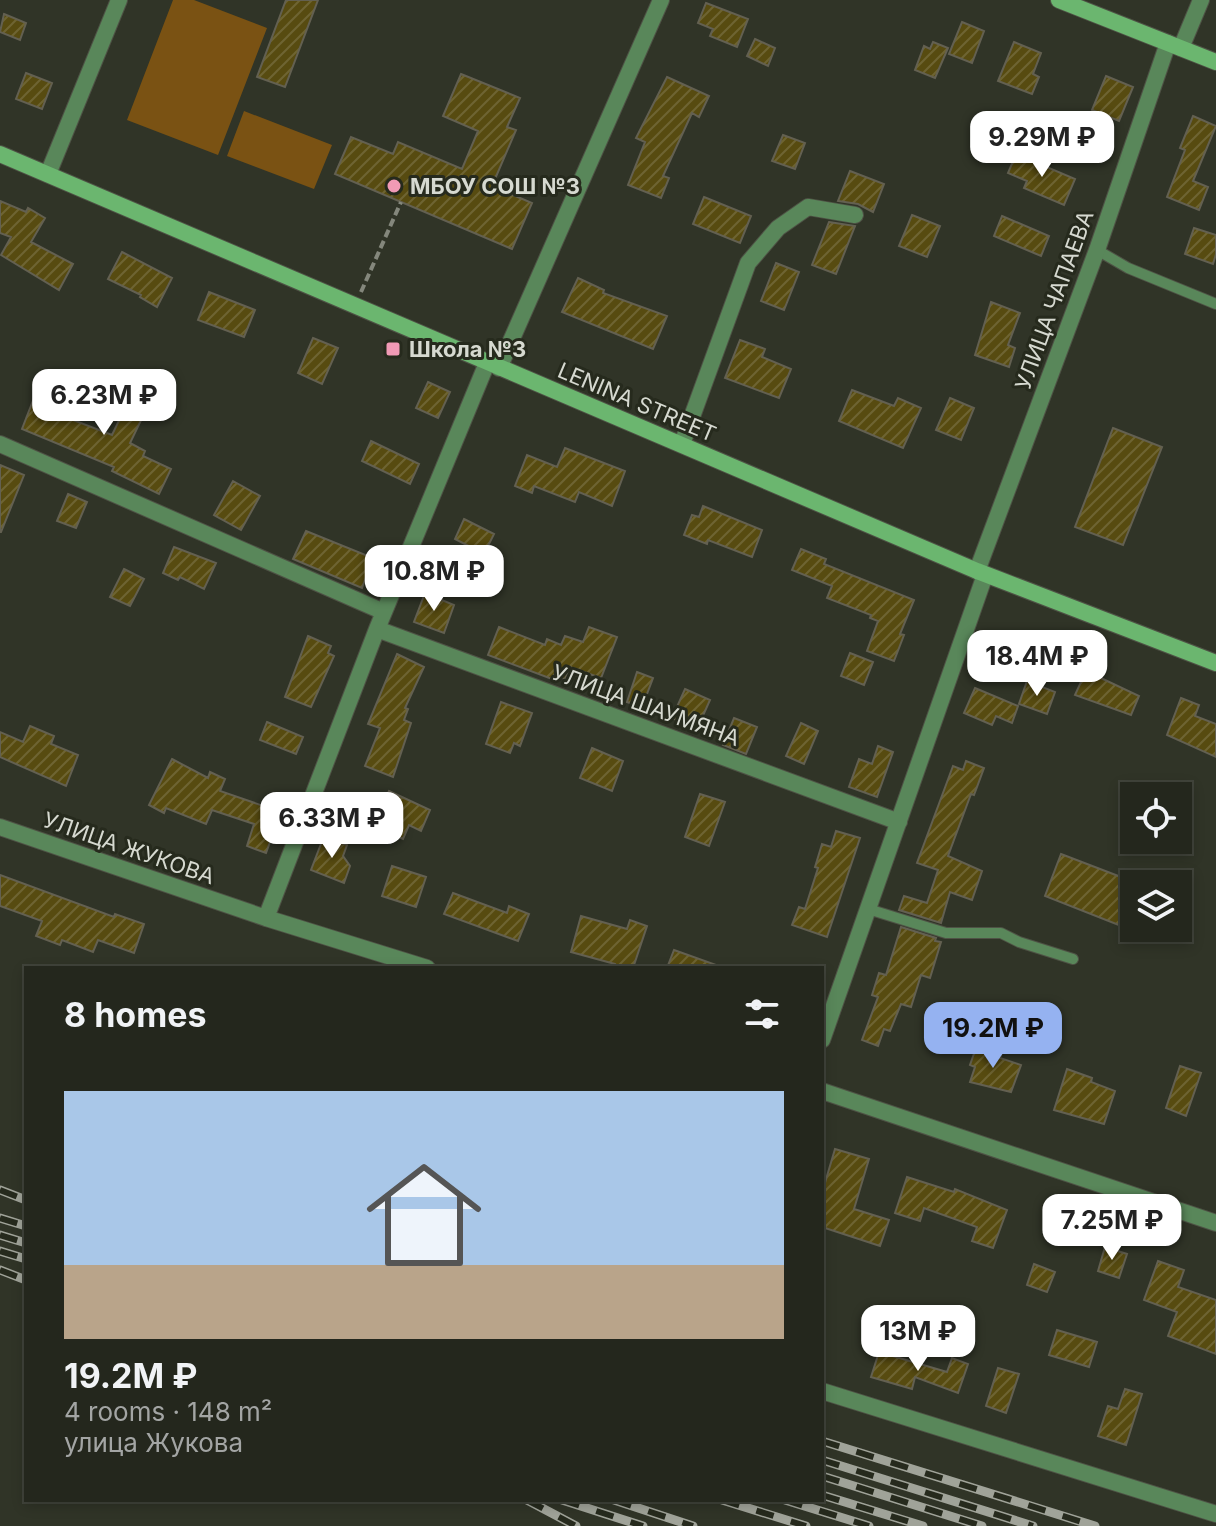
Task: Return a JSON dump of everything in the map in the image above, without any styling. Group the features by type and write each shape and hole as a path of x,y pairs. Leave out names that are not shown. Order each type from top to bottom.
{"main road":[{"path":"1059,0 1216,62"},
{"name":"LENINA STREET","path":"0,154 981,573 1216,663"}],"street":[{"path":"48,174 119,0"},
{"path":"266,918 384,612 661,0"},
{"name":"УЛИЦА ЧАПАЕВА","path":"824,1034 899,822 981,573 1097,250 1174,45 1201,0"},
{"path":"682,444 748,263 778,228 808,207 855,215"},
{"path":"0,444 384,612"},
{"name":"УЛИЦА ШАУМЯНА","path":"377,629 899,822"},
{"name":"УЛИЦА ЖУКОВА","path":"0,827 266,918 421,966"},
{"path":"824,1092 1216,1223"},
{"path":"824,1392 1216,1514"}],"lane":[{"path":"1097,250 1128,268 1216,304"},
{"path":"868,909 946,933 1001,933 1073,959"}],"path":[{"path":"356,305 401,202"}],"shaded area":[{"path":"173,0 194,0 267,28 218,155 127,120"},
{"path":"244,111 332,145 314,189 227,156"}],"building":[{"path":"286,0 318,0 285,87 257,77"},
{"path":"706,3 748,19 737,47 710,36 713,29 698,23"},
{"path":"4,14 26,23 20,40 0,32"},
{"path":"962,22 984,31 972,63 949,54"},
{"path":"755,39 775,48 768,66 747,56"},
{"path":"933,42 948,48 935,78 915,70 924,46 930,49"},
{"path":"1014,42 1041,53 1033,74 1039,77 1032,94 998,81"},
{"path":"26,73 52,83 42,109 16,99"},
{"path":"461,74 520,98 507,127 516,130 492,186 532,203 512,249 335,174 351,137 393,154 398,142 462,169 478,131 443,116"},
{"path":"1106,76 1133,87 1119,121 1092,110"},
{"path":"667,77 709,96 699,117 692,113 663,176 669,178 661,198 628,185 645,142 636,138"},
{"path":"1193,116 1216,126 1193,181 1208,187 1199,210 1167,197 1185,150 1180,148"},
{"path":"783,135 805,143 795,169 772,161"},
{"path":"1016,154 1075,179 1064,205 1024,188 1027,181 1008,173"},
{"path":"850,171 884,184 873,212 858,204 838,201"},
{"path":"704,197 751,216 740,243 693,224"},
{"path":"0,201 26,212 28,208 45,218 31,242 73,264 59,290 1,255 11,237 0,233"},
{"path":"912,215 940,226 927,257 899,246"},
{"path":"1002,216 1049,236 1041,256 994,236"},
{"path":"829,222 855,226 836,274 812,265"},
{"path":"1194,228 1216,235 1213,264 1185,254"},
{"path":"122,252 172,278 157,307 141,295 108,279"},
{"path":"776,263 799,272 784,310 761,301"},
{"path":"578,278 604,290 603,293 667,316 653,349 562,312"},
{"path":"209,292 255,310 244,337 198,320"},
{"path":"991,302 1020,313 1008,345 1015,348 1009,367 975,355"},
{"path":"313,338 338,348 322,384 298,373"},
{"path":"740,340 765,349 762,357 791,369 779,398 725,378"},
{"path":"141,375 159,383 130,443 145,451 143,456 171,469 159,494 112,471 114,467 22,429 34,398 63,408 60,415 112,435"},
{"path":"428,382 450,392 438,418 416,408"},
{"path":"852,390 894,406 898,398 921,408 903,448 839,421"},
{"path":"950,398 974,408 961,440 936,430"},
{"path":"1113,428 1162,447 1123,545 1075,527"},
{"path":"371,441 419,464 410,484 362,461"},
{"path":"565,448 625,471 612,506 579,492 575,502 534,486 532,493 515,486 527,455 557,467"},
{"path":"0,465 24,475 1,532 0,532"},
{"path":"233,481 260,496 241,530 214,515"},
{"path":"68,494 87,502 76,528 57,521"},
{"path":"703,506 762,530 752,557 708,540 707,544 684,535 692,515 699,517"},
{"path":"464,519 494,534 484,554 455,539"},
{"path":"306,531 373,558 362,588 293,559"},
{"path":"174,547 216,563 204,589 180,577 178,580 163,573"},
{"path":"801,549 826,559 824,564 914,600 900,634 904,635 894,661 867,651 878,621 870,618 871,615 827,598 832,586 792,570"},
{"path":"124,569 144,579 130,606 110,597"},
{"path":"425,593 454,605 444,633 414,622"},
{"path":"499,627 545,645 547,639 561,645 565,636 583,642 589,627 617,637 601,678 570,667 565,679 554,675 552,679 488,655"},
{"path":"998,634 1025,645 1015,671 988,660"},
{"path":"308,636 331,646 328,653 334,656 311,707 285,697"},
{"path":"850,653 873,662 864,685 841,676"},
{"path":"397,654 424,667 405,708 408,709 404,720 411,723 393,777 365,766 380,728 368,724"},
{"path":"1086,671 1139,696 1131,715 1075,695"},
{"path":"637,672 653,678 642,707 627,702"},
{"path":"1027,681 1055,692 1047,714 1019,704"},
{"path":"975,688 1018,706 1012,723 996,716 992,725 964,713"},
{"path":"685,689 710,700 697,729 672,718"},
{"path":"1181,698 1199,705 1195,716 1216,724 1216,757 1167,735"},
{"path":"501,702 532,713 520,746 514,743 510,753 486,744"},
{"path":"734,718 757,727 746,754 723,745"},
{"path":"267,722 303,737 296,754 260,740"},
{"path":"801,723 818,731 804,764 786,756"},
{"path":"30,726 54,736 51,744 78,755 66,786 0,757 0,732 23,742"},
{"path":"878,746 893,752 877,797 849,787 859,759 872,764"},
{"path":"592,748 623,761 612,791 580,778"},
{"path":"172,759 208,778 210,772 225,779 220,791 281,812 266,853 247,846 254,824 212,810 206,824 166,808 164,813 149,805"},
{"path":"966,761 984,768 948,856 982,871 972,900 950,892 941,923 899,910 904,896 927,903 938,870 917,863 953,766 963,770"},
{"path":"389,791 430,810 421,831 409,825 403,839 373,826"},
{"path":"700,794 725,802 709,846 685,837"},
{"path":"836,831 860,838 827,937 792,925 799,907 805,909 822,844 831,847"},
{"path":"324,836 347,845 343,856 350,866 344,883 311,870"},
{"path":"1061,854 1120,877 1120,925 1045,896"},
{"path":"392,866 426,877 416,907 382,896"},
{"path":"0,875 114,917 115,914 144,924 134,953 98,940 93,952 62,940 60,945 36,936 42,921 0,906"},
{"path":"453,893 507,913 509,906 529,914 518,941 444,914"},
{"path":"581,916 627,929 630,920 647,926 634,966 614,966 571,952"},
{"path":"901,927 941,942 930,978 921,975 911,1007 901,1004 890,1031 884,1029 878,1046 862,1040 878,997 872,995 879,973 886,975"},
{"path":"674,950 719,966 668,966"},
{"path":"977,1045 1002,1053 1000,1058 1021,1065 1011,1092 970,1082 975,1067 970,1065"},
{"path":"1180,1066 1201,1073 1186,1116 1166,1108"},
{"path":"1067,1069 1115,1091 1104,1124 1054,1110"},
{"path":"835,1149 869,1159 854,1209 889,1220 880,1246 824,1228 824,1186"},
{"path":"907,1177 954,1192 955,1189 1007,1210 993,1248 972,1241 977,1227 924,1208 920,1221 895,1213"},
{"path":"1105,1247 1127,1254 1119,1278 1098,1271"},
{"path":"1158,1261 1184,1270 1178,1287 1216,1300 1216,1354 1168,1336 1177,1312 1144,1300"},
{"path":"1034,1264 1055,1272 1047,1292 1027,1285"},
{"path":"1057,1330 1097,1342 1089,1367 1049,1355"},
{"path":"879,1352 947,1372 952,1358 968,1364 958,1393 915,1377 912,1389 871,1377"},
{"path":"998,1368 1019,1374 1006,1413 986,1406"},
{"path":"1125,1389 1142,1394 1126,1445 1098,1436 1108,1406 1118,1409"}],"railway":[{"path":"0,1190 24,1199"},
{"path":"0,1218 24,1225"},
{"path":"0,1235 24,1242"},
{"path":"0,1251 24,1258"},
{"path":"0,1270 24,1279"},
{"path":"824,1442 1095,1526"},
{"path":"824,1461 1033,1526"},
{"path":"824,1477 982,1526"},
{"path":"824,1496 923,1526"},
{"path":"531,1502 576,1526"},
{"path":"568,1502 643,1526"},
{"path":"620,1502 693,1526"},
{"path":"728,1502 806,1526"},
{"path":"791,1502 869,1526"}],"place":[{"name":"МБОУ СОШ №3","path":"394,186"},
{"name":"Школа №3","path":"393,349"}]}
